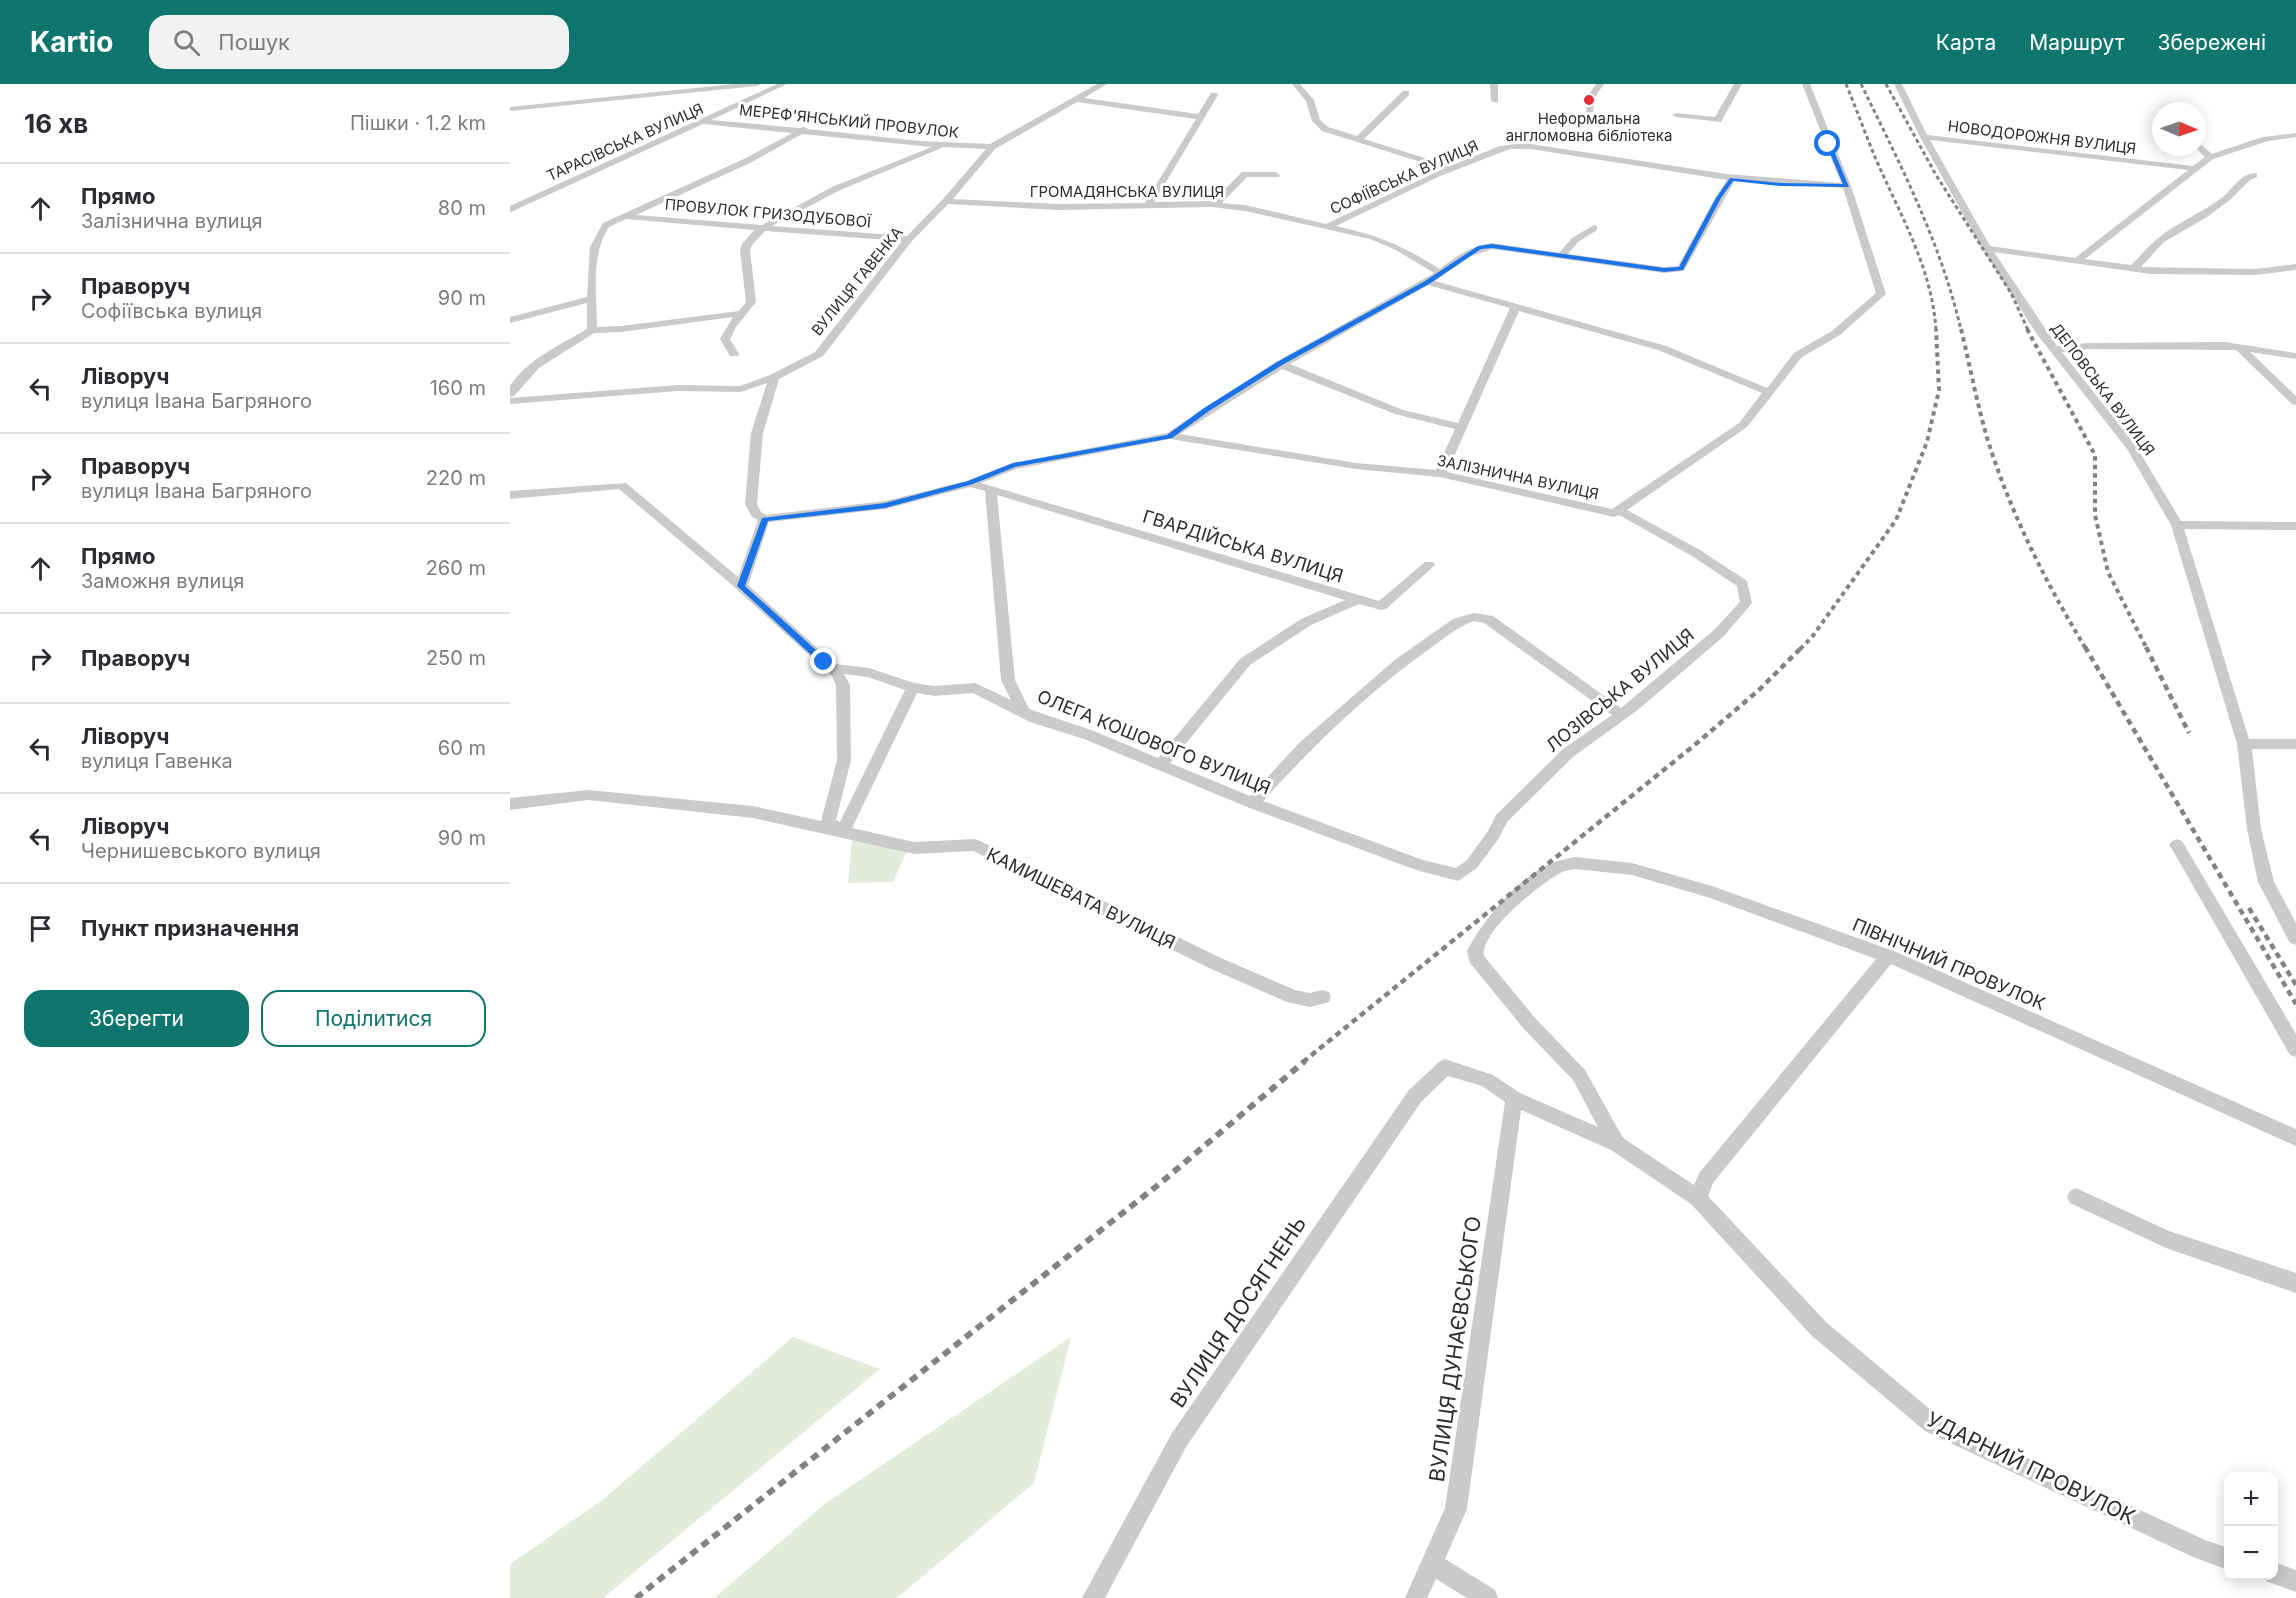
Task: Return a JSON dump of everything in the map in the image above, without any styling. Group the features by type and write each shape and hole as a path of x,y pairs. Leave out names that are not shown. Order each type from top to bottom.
{"street":[{"path":"614,99 646,84"},
{"path":"510,109 757,84"},
{"name":"ТАРАСІВСЬКА ВУЛИЦЯ","path":"510,209 783,84"},
{"name":"ВУЛИЦЯ ГАВЕНКА","path":"512,398 678,387 741,389 774,377 819,354 909,239 946,201 992,147 1103,84"},
{"path":"1296,84 1310,100 1318,124 1325,129 1452,169"},
{"path":"1494,84 1495,101"},
{"path":"1589,112 1591,97 1600,84"},
{"path":"1676,115 1718,120 1738,84"},
{"name":"ЗАЛІЗНИЧНА ВУЛИЦЯ","path":"1170,436 1356,466 1440,474 1614,513 1743,425 1798,355 1836,333 1881,294 1847,186 1806,84"},
{"name":"ДЕПОВСЬКА ВУЛИЦЯ","path":"1898,84 1924,137 1987,248 2040,331 2132,448 2176,525 2244,744 2254,829 2266,882 2296,938"},
{"path":"1358,140 1406,93"},
{"path":"1147,206 1214,94"},
{"path":"1073,99 1200,117"},
{"name":"МЕРЕФ'ЯНСЬКИЙ ПРОВУЛОК","path":"704,122 804,129 941,146 992,147"},
{"path":"592,330 592,255 596,241 606,225 747,161 804,129"},
{"path":"2079,260 2192,168 2210,157 2266,139 2296,135"},
{"name":"НОВОДОРОЖНЯ ВУЛИЦЯ","path":"1924,137 2192,168"},
{"path":"734,354 726,339 728,330 751,302 746,245 762,226 845,184 941,146"},
{"name":"СОФІЇВСЬКА ВУЛИЦЯ","path":"1328,226 1452,169 1503,148 1520,146 1732,179 1780,184 1847,186"},
{"path":"2206,153 2210,157"},
{"path":"1215,205 1245,174 1276,175"},
{"path":"2133,269 2161,240 2204,215 2247,178 2254,175"},
{"path":"774,377 757,433 751,504 756,514 764,519 885,506 970,483 1013,466 1170,436 1206,410 1280,364 1427,282 1484,246 1664,270 1681,268 1719,198 1732,179"},
{"name":"ГРОМАДЯНСЬКА ВУЛИЦЯ","path":"946,201 1057,207 1215,205 1245,208 1328,226 1385,242 1440,273"},
{"name":"ПРОВУЛОК ГРИЗОДУБОВОЇ","path":"625,217 909,239"},
{"path":"1561,256 1575,240 1594,228"},
{"path":"1987,248 2133,269 2255,272 2296,267"},
{"path":"1427,282 1662,348 1768,392"},
{"path":"510,320 593,298"},
{"path":"1440,474 1515,308"},
{"path":"512,398 518,380 592,330 633,328 743,313"},
{"path":"2057,350 2088,346 2239,347 2296,356"},
{"path":"2239,347 2296,402"},
{"path":"1280,364 1399,412 1462,427"},
{"name":"ГВАРДІЙСЬКА ВУЛИЦЯ","path":"970,483 1358,599"},
{"path":"510,495 622,484 741,586 837,673 843,685 844,760 828,823 843,831 913,688"},
{"path":"991,489 1008,680 1023,711"},
{"name":"ЛОЗІВСЬКА ВУЛИЦЯ","path":"1458,875 1472,864 1494,834 1501,819 1568,753 1634,706 1719,633 1746,603 1747,595 1743,584 1696,553 1618,510"},
{"path":"741,586 764,519"},
{"path":"2176,525 2296,526"},
{"path":"1358,599 1381,606 1429,565"},
{"name":"ГВАРДІЙСЬКА ВУЛИЦЯ","path":"1161,764 1245,662 1306,622 1358,599"},
{"path":"1252,803 1305,746 1401,662 1458,622 1474,617 1488,618 1620,714"},
{"name":"ОЛЕГА КОШОВОГО ВУЛИЦЯ","path":"832,669 869,673 913,688 934,691 975,688 1035,718 1089,735 1252,803 1421,866 1458,875"},
{"path":"2244,744 2296,744"},
{"name":"КАМИШЕВАТА ВУЛИЦЯ","path":"510,804 588,795 753,812 914,848 975,845 1215,963 1274,989 1293,997 1310,1000 1323,997"},
{"path":"2177,845 2296,1050"},
{"name":"ПІВНІЧНИЙ ПРОВУЛОК","path":"1617,1144 1578,1075 1530,1024 1476,958 1475,951 1484,933 1516,896 1555,867 1575,863 1632,869 1712,892 1888,956 2296,1138"},
{"path":"1514,1099 1617,1144 1698,1198 1706,1178 1888,956"},
{"name":"ВУЛИЦЯ ДОСЯГНЕНЬ","path":"1093,1598 1179,1440 1415,1096 1445,1067 1487,1080 1514,1099"},
{"name":"ВУЛИЦЯ ДУНАЄВСЬКОГО","path":"1416,1598 1456,1509 1514,1099"},
{"path":"2076,1197 2166,1239 2296,1283"},
{"name":"УДАРНИЙ ПРОВУЛОК","path":"1698,1198 1819,1329 1932,1424 2201,1549 2224,1556"},
{"path":"1432,1564 1487,1598"},
{"path":"2278,1575 2296,1581"}],"green space":[{"path":"852,840 907,851 893,882 848,883"},
{"path":"793,1337 880,1369 603,1598 510,1598 510,1564 601,1501"},
{"path":"1071,1337 1034,1483 897,1598 714,1598 826,1503"}],"railway":[{"path":"1846,84 1921,262 1928,284 1936,330"},
{"path":"1861,84 1905,174 1931,235 1953,298 1961,330"},
{"path":"1886,84 1936,175 2011,293 2028,330"},
{"path":"1303,1062 1697,743 1760,689 1812,637 1896,520 1927,442 1939,390 1936,329"},
{"path":"1961,329 1984,427 1997,469 2043,573 2086,649"},
{"path":"2027,329 2095,455 2095,515 2108,572 2147,649"},
{"path":"2085,647 2296,1004"},
{"path":"2147,649 2189,733"},
{"path":"2249,908 2296,985"},
{"path":"636,1598 1158,1185 1305,1061"}],"place":[{"name":"Неформальна англомовна бібліотека","path":"1589,100"}],"route":[{"path":"824,662 741,586 764,519 885,506 970,483 1013,466 1117,444 1170,436 1206,410 1280,364 1427,282 1480,247 1492,246 1676,270 1684,266 1719,198 1732,179 1780,184 1847,186 1828,144"}]}
